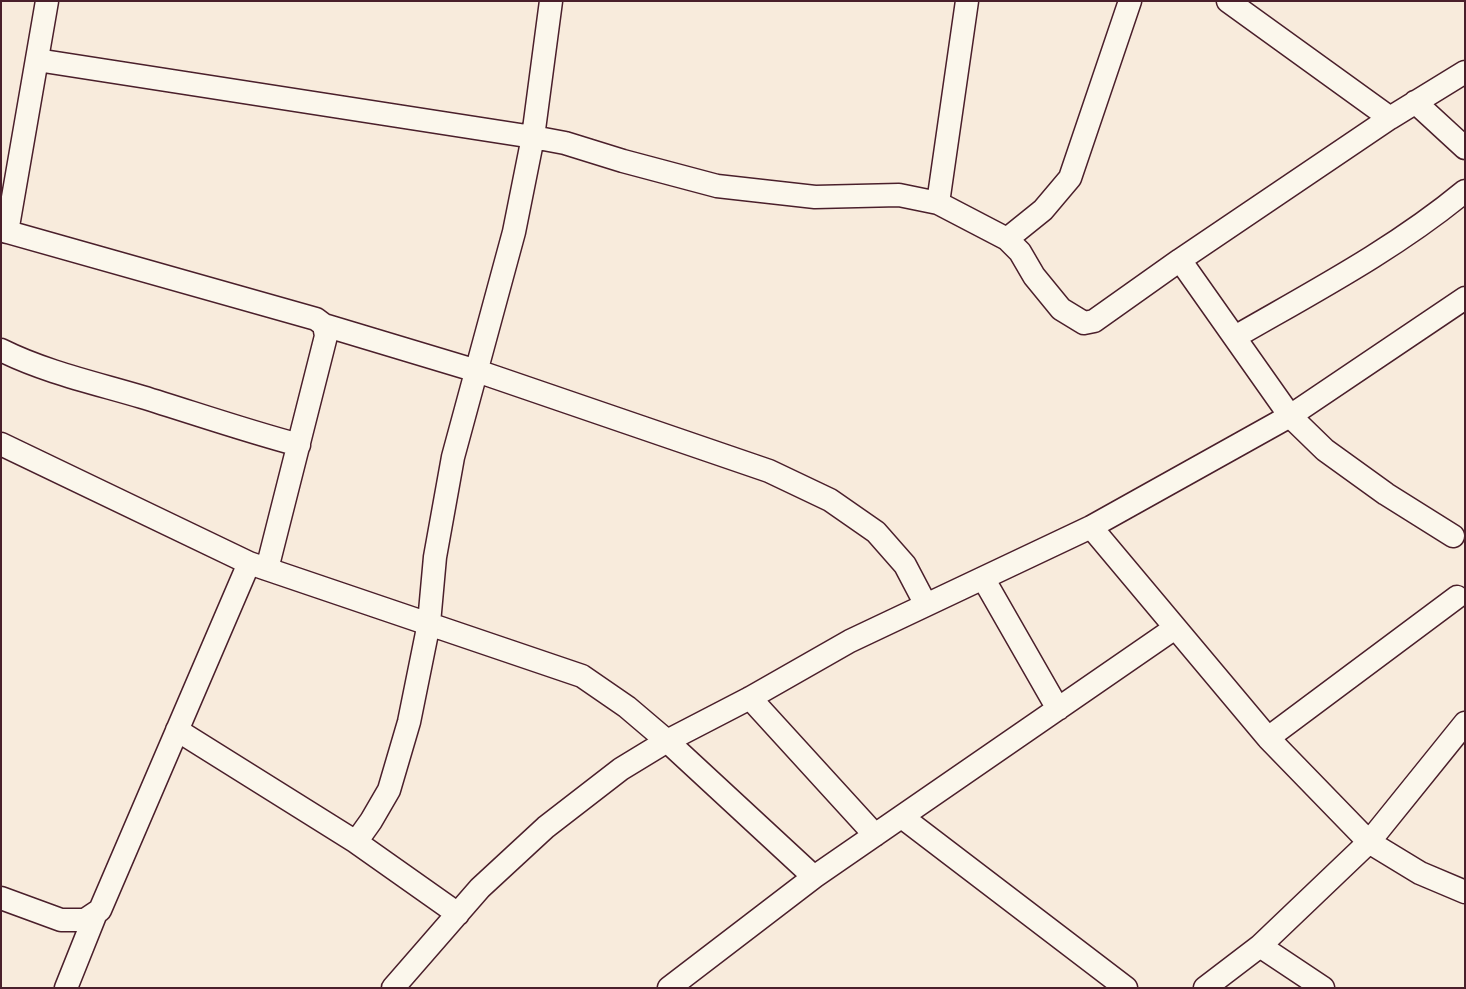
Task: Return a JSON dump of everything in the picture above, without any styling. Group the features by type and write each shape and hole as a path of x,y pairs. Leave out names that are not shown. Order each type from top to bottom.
{"street":[{"path":"47,1 4,231 316,319 324,325 477,371 769,471 830,500 876,532 905,565 926,605"},
{"path":"356,842 371,821 389,790 409,722 429,623 436,557 453,457 514,232 532,137 551,1"},
{"path":"938,203 967,1"},
{"path":"1007,239 1043,210 1070,178 1130,1"},
{"path":"1228,1 1390,118"},
{"path":"37,60 565,143 623,161 717,186 815,198 899,195 938,203 1007,239 1020,252 1034,276 1061,309 1084,323 1094,321 1180,260 1390,118 1465,72"},
{"path":"1415,102 1465,148"},
{"path":"1235,338 1434,217 1465,191"},
{"path":"1180,260 1290,416 1325,450 1386,494 1453,536"},
{"path":"393,988 480,888 546,827 621,769 667,741 750,698 850,641 1091,527 1290,416 1463,303"},
{"path":"1,898 62,920 85,920 100,910 177,730 258,566 299,445 326,336 324,325"},
{"path":"1,350 63,374 142,397 246,431 299,445"},
{"path":"1,444 258,566 582,676 627,707 667,741 814,877"},
{"path":"1091,527 1268,738 1369,842 1420,873 1465,892"},
{"path":"983,578 1058,709"},
{"path":"1268,738 1457,597"},
{"path":"669,988 814,877 1175,628"},
{"path":"750,698 875,835"},
{"path":"1205,988 1260,946 1369,842 1465,723"},
{"path":"177,730 356,842 458,914"},
{"path":"902,817 1126,988"},
{"path":"66,988 96,913"},
{"path":"1260,946 1323,988"}]}
